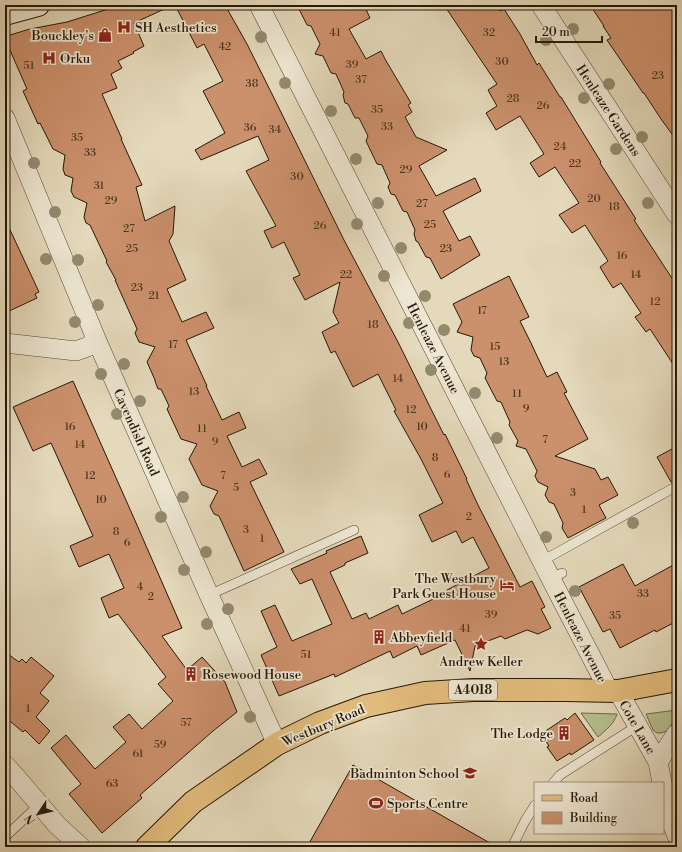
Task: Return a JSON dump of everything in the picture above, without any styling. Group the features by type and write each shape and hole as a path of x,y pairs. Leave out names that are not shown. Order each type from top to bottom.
{"main road":[{"path":"5,14 38,5"},
{"name":"Westbury Road","path":"147,847 193,802 277,744 320,723 366,706 425,694 473,690 613,691 677,680"}],"street":[{"name":"Henleaze Avenue","path":"259,5 542,561 557,576 613,691"},
{"name":"Henleaze Gardens","path":"541,5 677,215"},
{"name":"Cavendish Road","path":"5,118 97,341 209,595 277,744"},
{"path":"5,343 76,351 97,341"},
{"name":"Cote Lane","path":"613,691 637,726 658,762 662,782"},
{"name":"Cote Lane","path":"658,762 677,733"},
{"path":"5,765 57,825 70,847"},
{"path":"664,791 668,813 677,836"},
{"path":"57,825 81,847"}],"lane":[{"path":"542,561 677,486"},
{"path":"209,595 354,530"},
{"path":"554,782 560,775 637,726"},
{"path":"5,833 7,836 40,804"},
{"path":"512,847 521,818 534,806"}],"green space":[{"path":"677,710 677,716 667,731 661,733 657,733 653,730 646,714"},
{"path":"581,713 617,714 612,724 598,737"}],"building":[{"path":"121,5 173,5 134,23 144,46 118,61 122,68 111,74 117,88 102,94 142,185 136,187 145,221 175,206 173,234 169,241 186,280 167,289 182,322 206,312 214,328 186,340 222,420 239,412 246,428 227,436 242,467 259,459 267,474 250,482 284,552 244,571 219,516 214,514 210,506 218,491 202,485 189,459 197,444 181,439 167,409 169,406 161,389 158,389 147,362 155,347 139,342 135,333 137,329 116,280 106,262 107,261 90,225 86,223 84,217 87,203 74,197 71,191 73,178 65,175 63,169 65,155 53,149 40,123 38,124 23,91 27,89 6,41 10,35 30,29 67,22"},
{"path":"175,5 225,5 247,44 344,240 399,344 444,435 445,434 478,505 520,587 532,581 545,607 541,609 551,628 538,634 527,630 505,639 501,636 475,646 470,671 455,640 421,655 417,646 393,658 390,651 335,677 334,674 279,696 261,655 277,647 261,611 275,605 292,641 332,624 312,579 300,584 291,569 327,553 326,551 361,536 368,553 345,563 345,565 330,572 352,619 366,613 369,619 398,605 402,614 448,592 447,590 489,568 473,537 462,543 456,531 432,542 419,515 443,503 421,459 394,411 396,410 378,374 353,387 335,351 331,353 322,332 339,323 333,312 340,282 305,300 293,278 300,275 284,242 272,248 264,231 276,226 246,171 269,160 258,136 201,160 195,150 225,133 203,91 223,81 204,44 197,48"},
{"path":"297,5 364,5 370,18 349,29 366,59 381,51 411,103 408,105 412,112 405,117 416,137 447,150 419,166 436,196 475,178 481,191 443,211 459,241 470,236 480,255 441,279 430,258 426,257 416,241 414,234 415,230 407,212 403,211 395,195 391,194 388,187 390,183 382,165 377,164 366,141 368,136 359,118 355,118 348,104 345,103 343,95 344,92 336,74 331,73 323,56 315,54 320,44 311,26 307,25"},
{"path":"444,5 497,5 500,11 504,9 537,65 539,63 561,97 601,162 600,163 636,219 634,220 677,286 677,370 650,329 646,332 635,317 641,313 621,283 613,288 606,277 600,267 608,261 585,225 572,233 559,215 579,203 555,167 539,177 530,163 544,154 520,116 496,130 486,113 497,106 488,90 497,84"},
{"path":"590,5 677,5 677,141 607,40 611,38"},
{"path":"5,219 39,292 35,294 37,298 5,313"},
{"path":"509,276 529,317 520,321 547,377 557,372 567,392 564,393 588,439 555,456 595,469 601,480 608,477 618,495 599,505 606,518 568,538 562,528 563,523 554,504 549,502 545,495 548,487 538,482 535,476 537,471 526,449 516,446 518,441 509,425 510,422 501,402 497,401 485,378 487,373 480,358 474,356 471,350 473,337 457,332 462,322 453,304"},
{"path":"73,381 182,628 162,636 187,670 202,657 225,682 237,712 140,795 142,798 102,833 69,794 81,784 51,748 66,735 95,769 126,742 113,727 129,714 142,729 173,701 158,684 166,677 118,614 109,618 101,598 124,588 109,554 79,567 70,546 93,536 51,443 33,451 13,407"},
{"path":"672,449 677,457 677,480 671,482 657,457"},
{"path":"677,563 677,621 656,632 655,630 620,648 610,629 603,632 579,587 623,564 635,586"},
{"path":"5,652 19,662 22,659 26,663 31,657 54,676 40,693 49,701 36,717 50,731 39,744 25,730 23,732 5,717"},
{"name":"The Lodge","path":"575,713 594,740 571,755 570,753 557,761 547,747 549,746 541,734 565,718 567,720"},
{"name":"Sports Centre","path":"353,765 497,847 307,847"}],"place":[{"name":"SH Aesthetics","path":"124,27"},
{"name":"Bouckley's","path":"105,35"},
{"name":"Orku","path":"49,58"},
{"name":"The Westbury Park Guest House","path":"507,585"},
{"name":"Abbeyfield","path":"379,637"},
{"name":"Andrew Keller","path":"481,644"},
{"name":"Rosewood House","path":"191,674"},
{"name":"The Lodge","path":"564,733"},
{"name":"Badminton School","path":"470,773"},
{"name":"Sports Centre","path":"376,803"}]}
